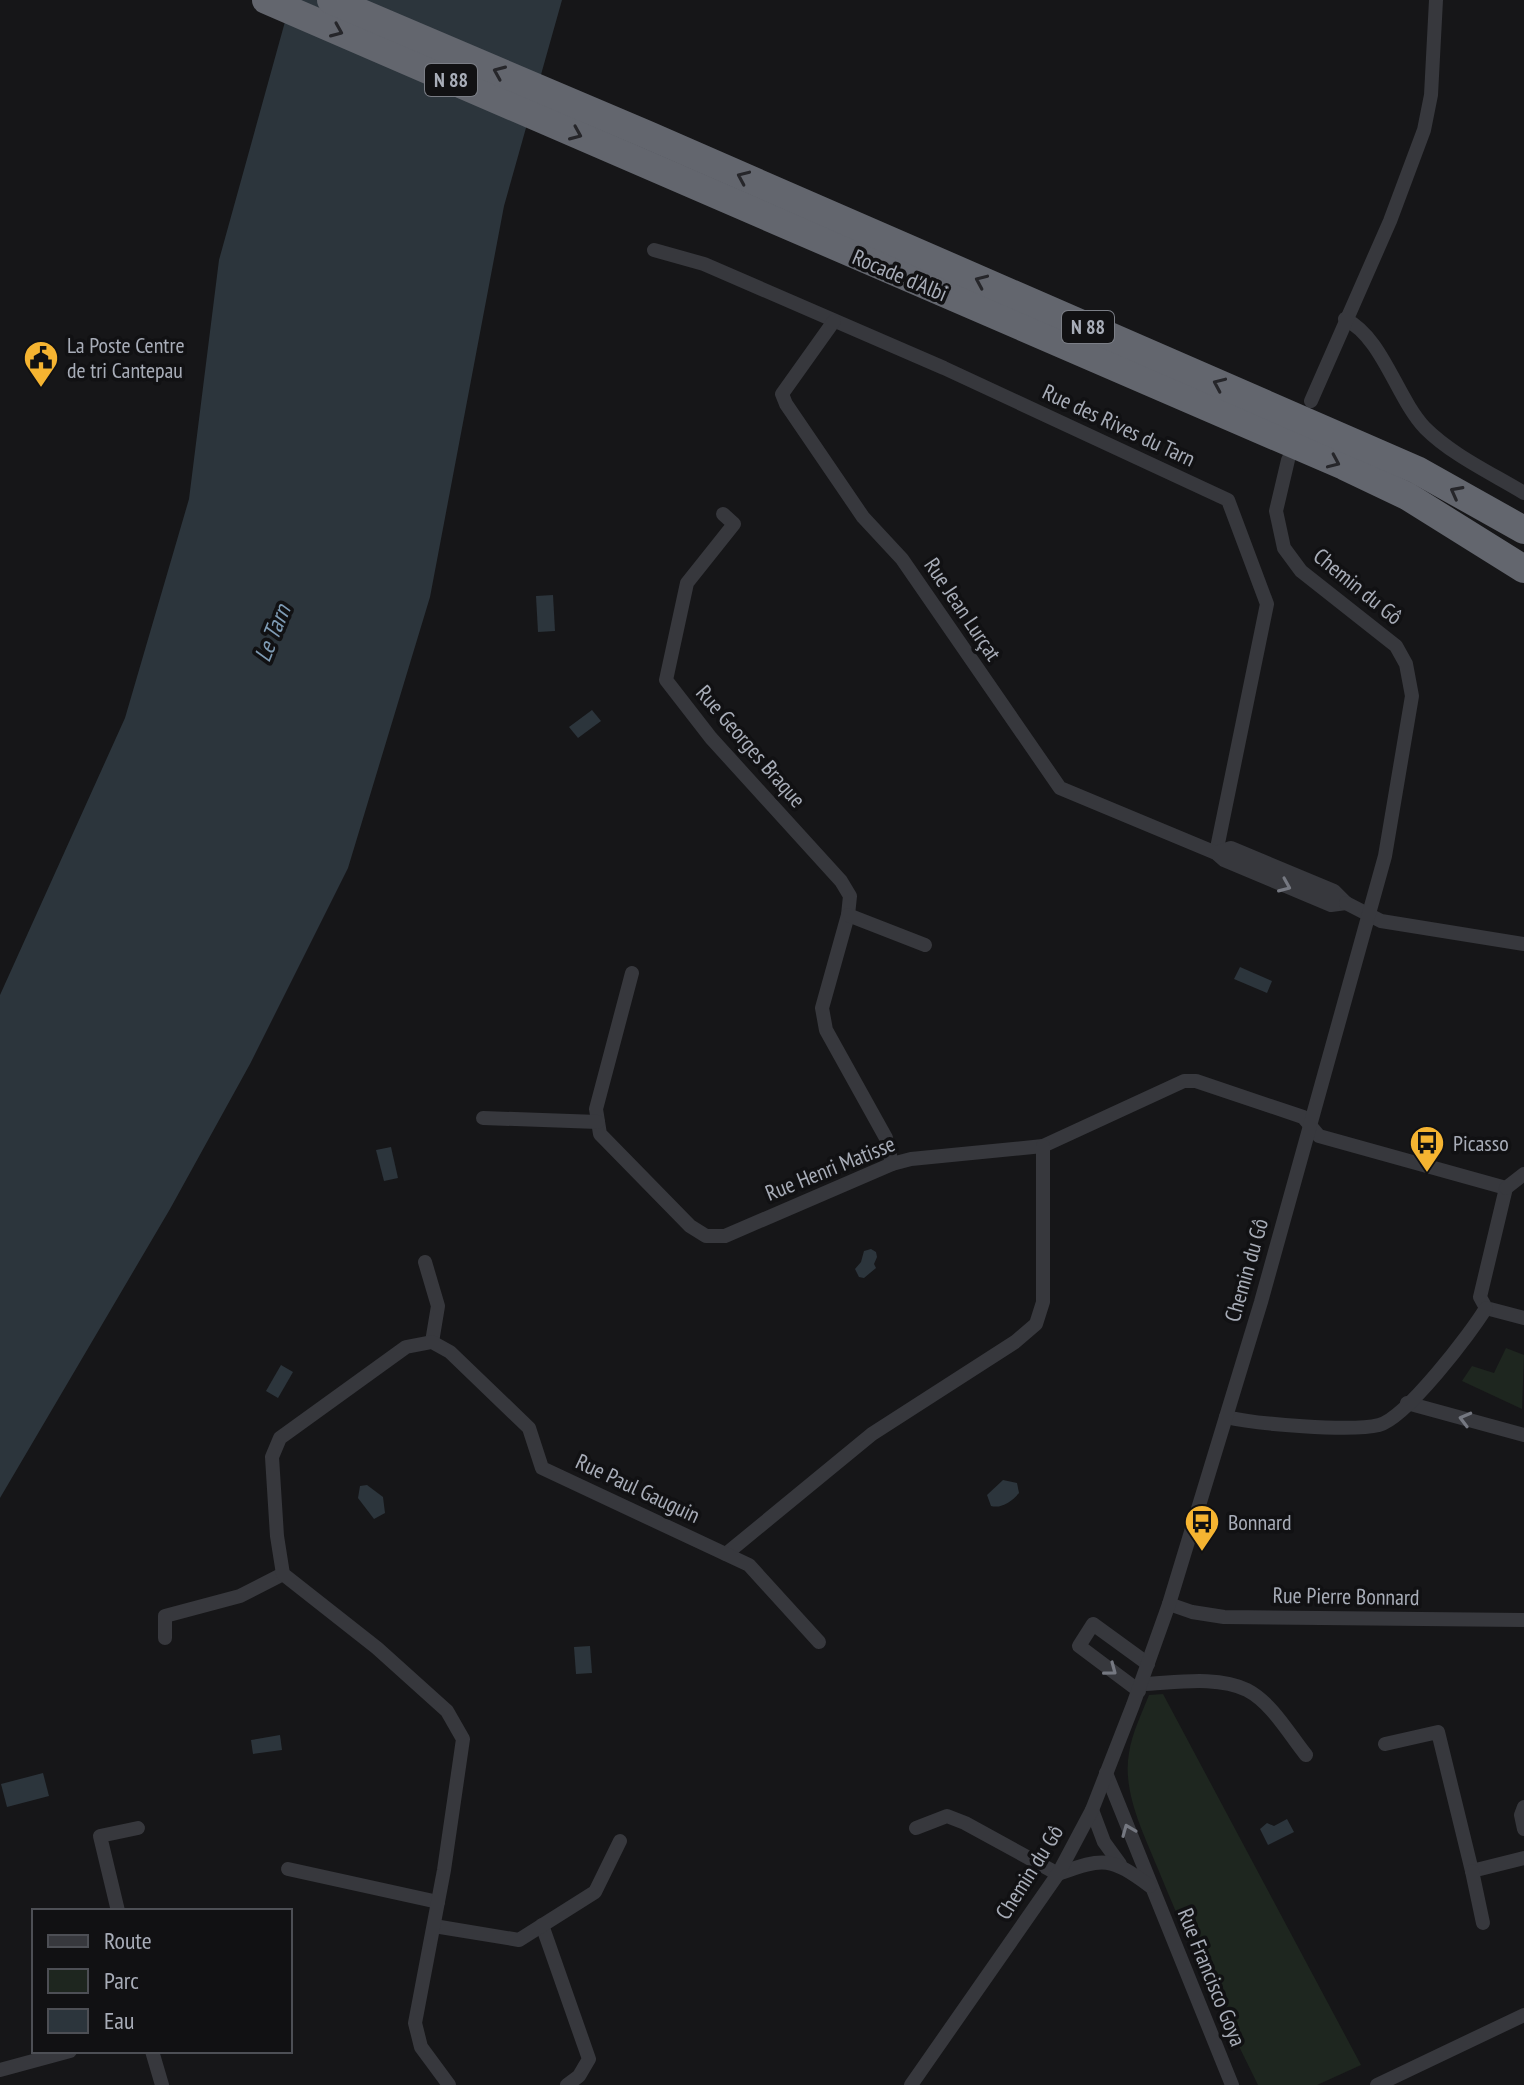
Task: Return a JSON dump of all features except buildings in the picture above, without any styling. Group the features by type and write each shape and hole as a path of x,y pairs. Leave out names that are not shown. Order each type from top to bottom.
{"highway":[{"name":"Rocade d'Albi","path":"266,0 642,148 1417,470 1524,530"},
{"name":"Rocade d'Albi","path":"331,0 642,148 1407,496 1524,569"}],"street":[{"path":"1311,401 1390,221 1424,130 1431,95 1436,0"},
{"name":"Rue des Rives du Tarn","path":"654,250 704,264 944,368 1228,500 1267,604 1216,853"},
{"path":"1345,319 1361,328 1413,413 1427,429 1524,493"},
{"name":"Rue Jean Lurçat","path":"834,321 782,394 786,404 863,517 902,559 1060,788 1331,905 1346,903 1381,921 1524,944"},
{"name":"Chemin du Gô","path":"911,2085 1058,1874 1092,1810 1140,1687 1169,1604 1226,1417 1311,1126 1385,856 1412,696 1406,664 1396,646 1301,571 1284,548 1276,511 1288,460"},
{"name":"Rue Georges Braque","path":"723,514 734,524 687,583 666,680 711,738 841,881 850,896 848,915 822,1008 822,1020 886,1138 892,1164"},
{"path":"848,915 925,945"},
{"path":"483,1118 598,1122 596,1109 632,973"},
{"name":"Rue Henri Matisse","path":"598,1122 600,1134 609,1145 659,1197 690,1226 706,1236 725,1236 892,1164 921,1158 1043,1146 1184,1081 1196,1081 1303,1117 1319,1136 1506,1188"},
{"path":"726,1554 872,1434 1015,1342 1036,1324 1043,1302 1043,1146"},
{"path":"1524,1174 1506,1188 1480,1297 1486,1308 1524,1318"},
{"path":"425,1262 438,1306 432,1342 406,1347 280,1438 272,1457 277,1536 283,1574 377,1648 447,1711 463,1739 434,1926 415,2023 421,2047 449,2085"},
{"path":"1226,1417 1348,1428 1382,1424 1444,1366 1486,1308"},
{"name":"Rue Paul Gauguin","path":"432,1342 450,1352 529,1428 542,1468 749,1565 819,1642"},
{"path":"1407,1403 1524,1435"},
{"path":"165,1638 165,1616 240,1596 283,1574"},
{"name":"Rue Pierre Bonnard","path":"1169,1604 1192,1612 1224,1617 1524,1620"},
{"path":"1148,1664 1093,1624 1079,1646 1140,1687 1219,1682 1247,1690 1269,1709 1306,1755"},
{"path":"1385,1744 1438,1732 1483,1923"},
{"name":"Rue Francisco Goya","path":"1106,1773 1232,2085"},
{"path":"1524,1807 1521,1815 1524,1829"},
{"path":"1092,1810 1104,1842 1120,1864 1151,1887"},
{"path":"916,1828 947,1816 1058,1874 1094,1861 1120,1864"},
{"path":"118,1909 100,1836 138,1828"},
{"path":"434,1926 519,1940 595,1892 620,1841"},
{"path":"1472,1871 1524,1858"},
{"path":"288,1869 438,1902"},
{"path":"542,1925 589,2059 579,2076 567,2085"},
{"path":"1377,2085 1524,2015"},
{"path":"0,2070 63,2053"},
{"path":"153,2053 162,2085"}],"green space":[{"path":"1506,1348 1524,1355 1522,1409 1462,1381 1472,1366 1494,1373"},
{"path":"1163,1694 1361,2065 1317,2085 1258,2085 1181,1924 1131,1798 1128,1768 1132,1738 1149,1695"}],"water":[{"name":"Le Tarn","path":"291,0 562,0 504,206 430,597 348,868 250,1064 170,1209 0,1498 0,995 125,718 189,499 219,260"},
{"path":"553,595 555,631 538,632 536,596"},
{"path":"592,710 601,721 578,738 569,727"},
{"path":"1240,967 1272,981 1267,993 1234,979"},
{"path":"391,1147 398,1178 384,1181 376,1150"},
{"path":"871,1249 876,1252 876,1268 864,1278 859,1277 855,1269 864,1251"},
{"path":"281,1365 293,1372 278,1398 266,1391"},
{"path":"1003,1480 1017,1483 1019,1493 1003,1505 991,1506 987,1495"},
{"path":"367,1485 383,1497 385,1513 374,1519 358,1498 360,1486"},
{"path":"590,1646 592,1673 576,1674 574,1647"},
{"path":"280,1735 282,1750 253,1754 251,1740"},
{"path":"43,1773 49,1796 7,1807 1,1784"},
{"path":"1287,1819 1294,1832 1268,1845 1260,1829 1267,1823 1274,1826"}],"place":[{"name":"La Poste Centre de tri Cantepau","path":"41,389"},
{"name":"Picasso","path":"1427,1174"},
{"name":"Bonnard","path":"1202,1553"}]}
